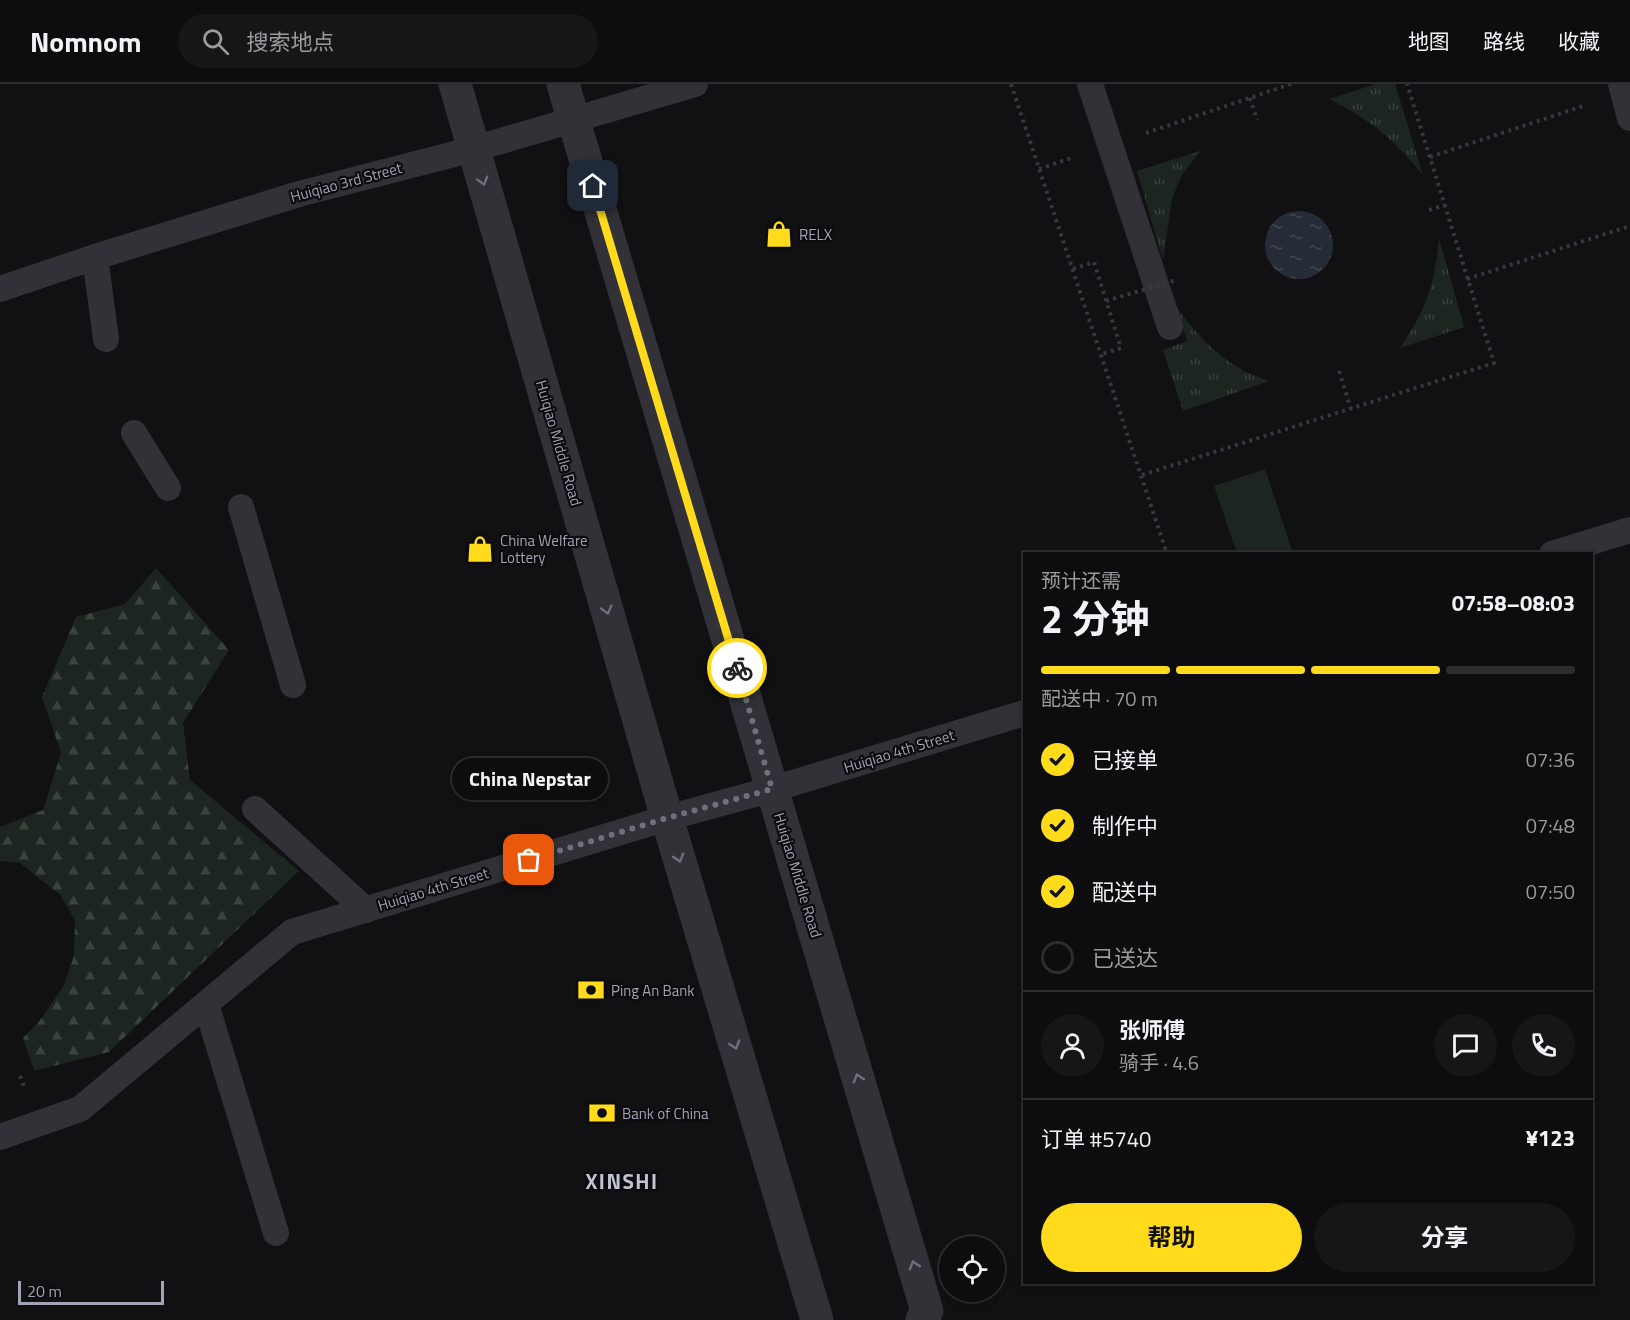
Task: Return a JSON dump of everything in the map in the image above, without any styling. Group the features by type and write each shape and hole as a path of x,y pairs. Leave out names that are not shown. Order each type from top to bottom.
{"street":[{"name":"Huiqiao Middle Road","path":"455,84 667,818 817,1320"},
{"name":"Huiqiao Middle Road","path":"563,84 927,1311 922,1320"}],"lane":[{"name":"Huiqiao 3rd Street","path":"0,289 95,256 299,194 474,149 695,84"},
{"path":"1090,84 1170,327"},
{"path":"1622,88 1630,118"},
{"path":"95,256 106,339"},
{"path":"134,433 168,488"},
{"path":"241,507 293,685"},
{"path":"1558,552 1630,530"},
{"name":"Huiqiao 4th Street","path":"0,1137 80,1109 292,933 667,818 772,789 1023,713"},
{"path":"255,809 366,910"},
{"path":"206,1004 276,1233"}],"path":[{"path":"1011,84 1166,552"},
{"path":"1039,169 1290,84"},
{"path":"1142,476 1494,363 1407,84"},
{"path":"1430,157 1622,88"},
{"path":"1250,98 1257,120"},
{"path":"1429,210 1445,205"},
{"path":"1467,279 1630,226"},
{"path":"1073,269 1094,262 1121,348 1102,354"},
{"path":"1106,301 1176,280"},
{"path":"1338,370 1351,409"}],"green space":[{"path":"1376,84 1395,84 1423,175 1380,131 1329,99"},
{"path":"1200,151 1182,175 1172,198 1163,261 1137,171"},
{"path":"1439,238 1464,327 1400,348 1417,321 1428,296 1435,270"},
{"path":"1176,306 1212,348 1243,370 1269,381 1183,411 1163,350 1187,341"},
{"path":"1265,469 1293,552 1237,552 1214,486"},
{"path":"156,568 229,650 183,723 190,780 299,871 109,1052 34,1071 23,1038 38,1023 63,987 74,956 75,920 60,895 20,863 0,861 0,827 43,810 61,753 42,697 76,617 125,604"}],"water":[{"path":"1299,211 1312,213 1323,221 1331,232 1333,245 1331,258 1323,269 1312,277 1299,279 1286,277 1275,269 1267,258 1265,245 1267,232 1275,221 1286,213"}],"way so far":[{"path":"529,860 772,789 737,668"}],"place":[{"name":"RELX","path":"779,234"},
{"name":"China Welfare Lottery","path":"480,549"},
{"name":"China Nepstar","path":"529,860"},
{"name":"Ping An Bank","path":"591,990"},
{"name":"Bank of China","path":"602,1113"}],"district":[{"name":"XINSHI","path":"622,1181"}],"route":[{"path":"593,186 737,668"}]}
